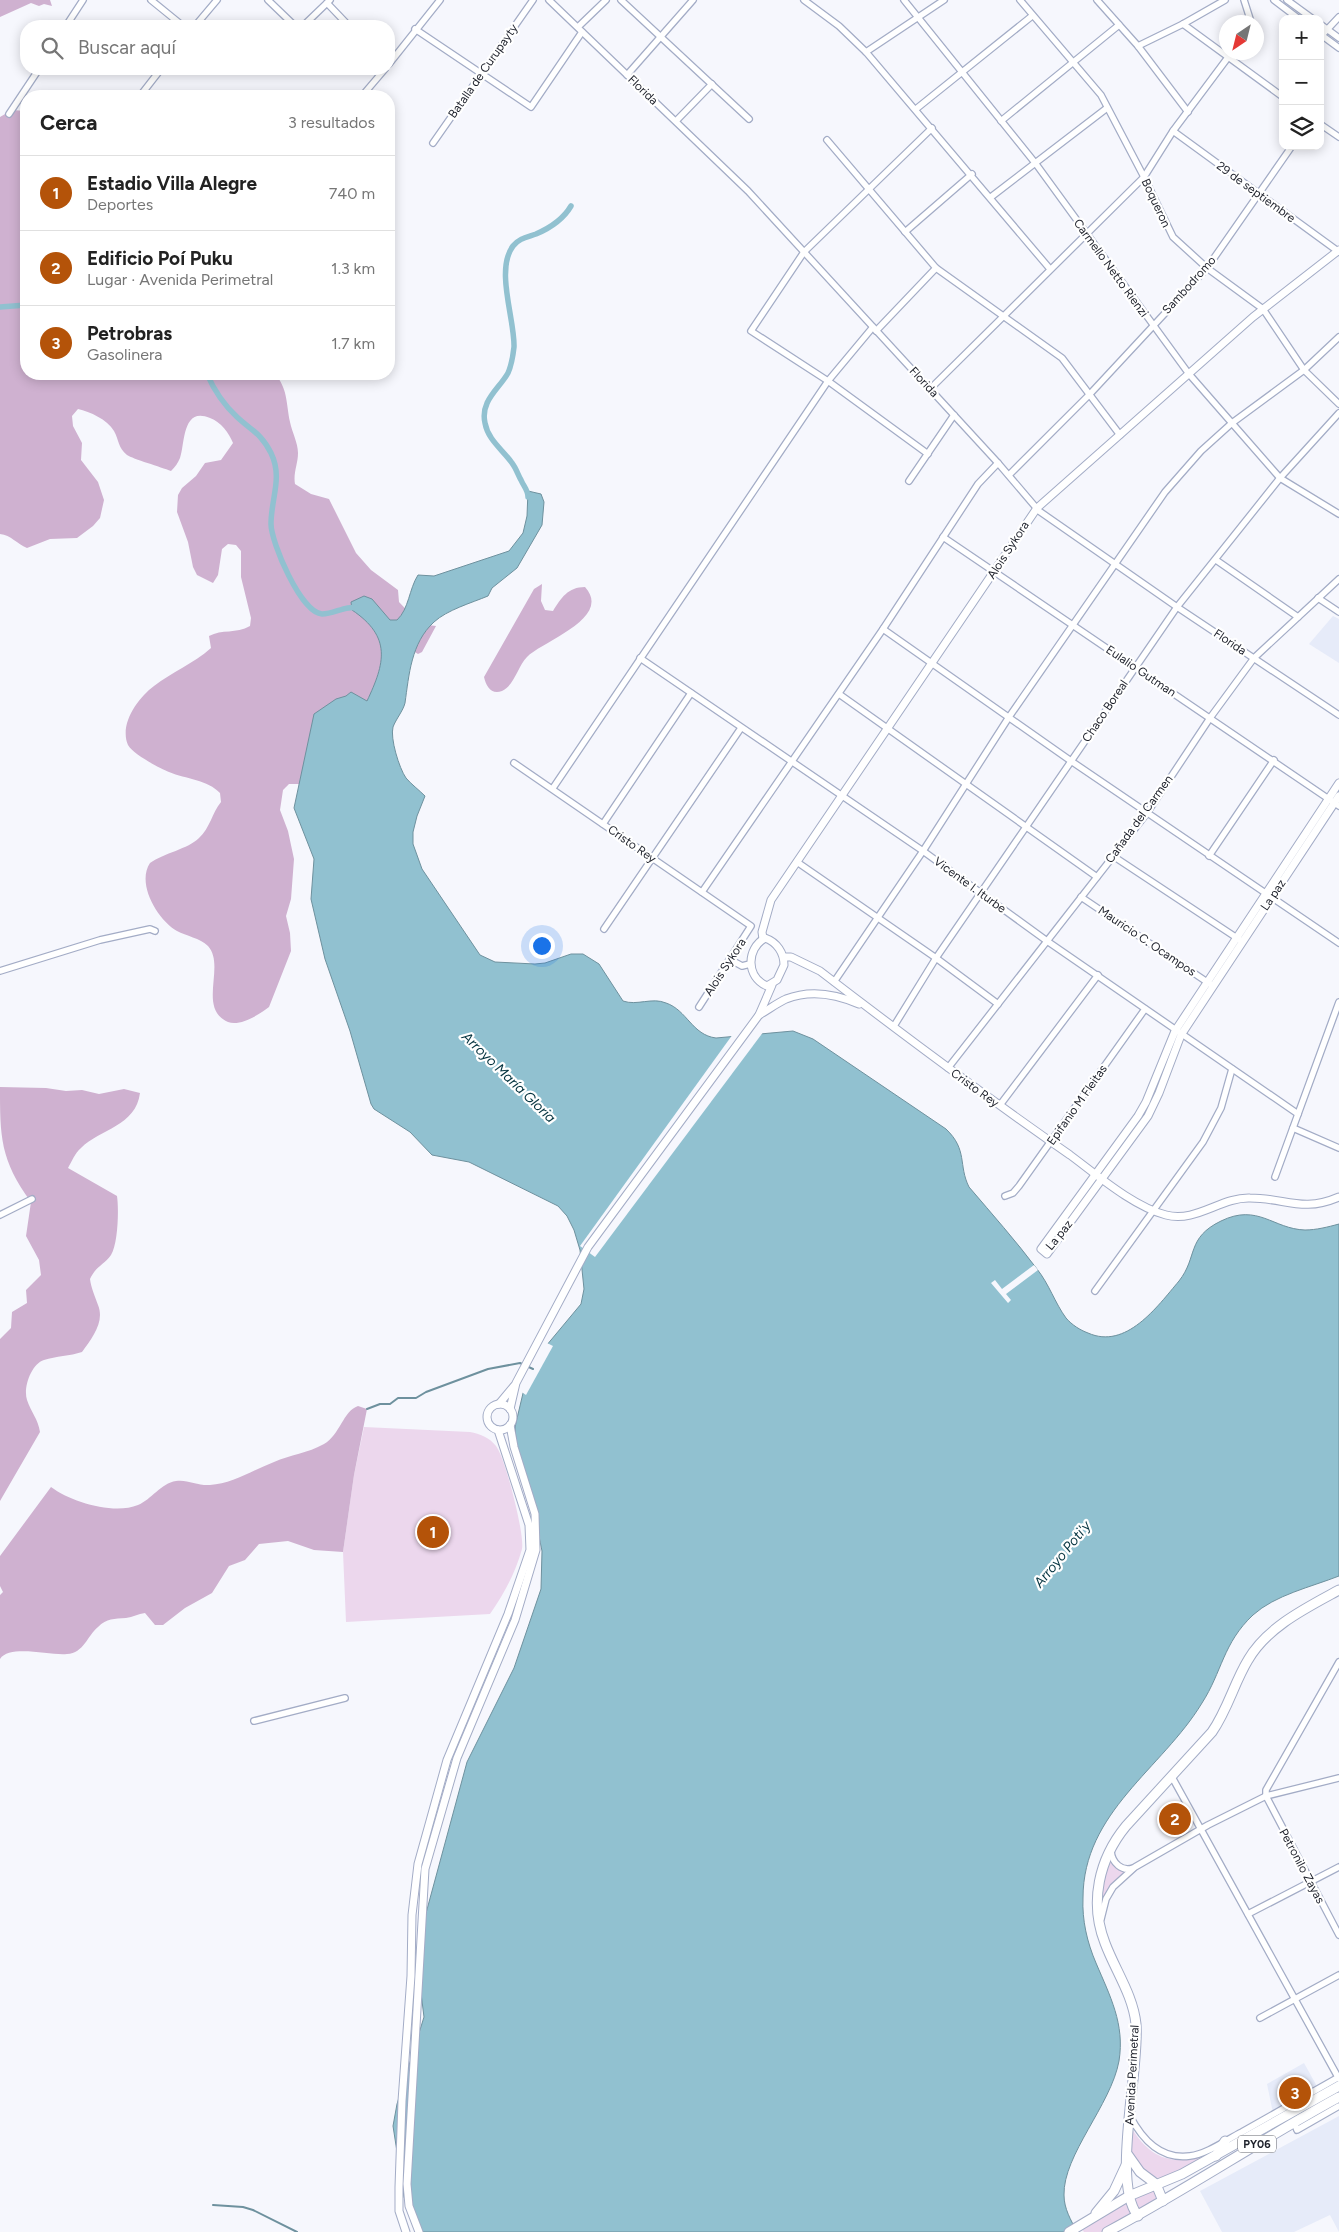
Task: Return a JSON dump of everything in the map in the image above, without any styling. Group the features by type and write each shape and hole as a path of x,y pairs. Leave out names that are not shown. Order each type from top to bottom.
{"main road":[{"name":"Avenida Perimetral","path":"1138,2216 1133,2208 1130,2196 1127,2163 1136,2024 1128,1992 1105,1943 1100,1926 1097,1904 1103,1864 1126,1826 1172,1777 1221,1719 1241,1673 1254,1649 1275,1629 1339,1590"},
{"name":"PY06","path":"1069,2232 1130,2196 1182,2174 1216,2156 1339,2086"},
{"name":"PY06","path":"1107,2232 1138,2216 1339,2097"},
{"path":"1216,2156 1225,2141"},
{"path":"1127,2153 1140,2172 1156,2184 1163,2201"},
{"path":"1090,2220 1114,2191 1127,2163"}],"street":[{"path":"70,20 84,0"},
{"path":"151,0 175,20"},
{"path":"200,20 217,0"},
{"path":"268,0 289,20"},
{"path":"395,56 440,0"},
{"name":"Batalla de Curupayty","path":"433,143 533,0"},
{"name":"Florida","path":"549,0 748,191 1009,475 1037,508 1177,607 1339,714"},
{"path":"415,29 482,72 531,107 580,30 606,0"},
{"path":"621,0 749,119"},
{"path":"627,75 692,0"},
{"path":"804,0 839,26 866,52 972,174 1050,269"},
{"name":"Carmello Netto Rienzi","path":"904,0 960,73 1036,164 1189,374 1280,478 1339,514"},
{"path":"866,52 944,0"},
{"name":"Boqueron","path":"1020,0 1072,64 1101,95 1144,177 1172,237 1208,268 1263,309 1304,370 1339,404"},
{"path":"1099,0 1138,46 1188,112"},
{"path":"1138,46 1226,0"},
{"path":"1244,0 1249,15"},
{"path":"1274,0 1294,15"},
{"path":"1287,0 1308,15"},
{"path":"310,20 329,2 344,20"},
{"path":"916,109 1032,16"},
{"path":"1324,32 1339,17"},
{"path":"1183,24 1219,48"},
{"path":"1001,121 1119,25"},
{"path":"1324,27 1339,38"},
{"path":"1324,37 1339,48"},
{"path":"930,389 1085,233 1144,177 1174,131 1226,60"},
{"path":"1236,60 1279,94"},
{"path":"25,90 35,75"},
{"path":"145,90 156,75"},
{"path":"367,90 380,75"},
{"path":"676,122 712,84"},
{"path":"9,114 20,98"},
{"path":"991,197 1107,108"},
{"path":"1324,127 1339,137"},
{"path":"928,454 828,381 751,331 804,252 867,188 932,128"},
{"name":"29 de septiembre","path":"1174,131 1338,251"},
{"path":"827,140 936,268 1002,317 1062,358 1120,435"},
{"name":"Sambodromo","path":"1009,475 1090,395 1152,325 1208,268 1289,150"},
{"path":"905,232 972,174"},
{"name":"Alois Sykora","path":"765,939 762,932 765,926 768,906 886,728 1037,508 1263,309 1338,251"},
{"path":"553,788 828,381 875,329 936,268"},
{"path":"834,982 923,851 1009,717 1165,492 1201,450 1232,423 1304,370 1339,337"},
{"name":"Chaco Boreal","path":"894,1026 936,958 982,894 1177,607 1280,478 1339,413"},
{"path":"909,481 954,415"},
{"path":"702,892 883,629 978,484 998,463"},
{"name":"Eulalio Gutman","path":"943,537 1335,801"},
{"path":"1216,560 1298,617"},
{"name":"Cañada del Carmen","path":"948,1068 1147,813 1210,718 1254,658 1339,579"},
{"path":"1318,598 1339,612"},
{"path":"883,629 1071,761 1339,943"},
{"name":"Vicente I. Iturbe","path":"640,658 923,851 1046,941 1298,1114"},
{"path":"603,824 691,693"},
{"path":"838,694 1097,876"},
{"path":"604,929 741,728"},
{"path":"1209,856 1274,760"},
{"name":"Cristo Rey","path":"514,763 553,788 751,926"},
{"name":"La paz","path":"1099,1176 1047,1254 1041,1249 1154,1104 1178,1033 1269,895 1335,801 1339,783"},
{"path":"1114,856 1239,940"},
{"path":"797,862 936,958 998,1004"},
{"name":"Mauricio C. Ocampos","path":"1081,897 1210,984"},
{"name":"Alois Sykora","path":"699,1007 731,960 751,926"},
{"path":"0,971 100,940 150,929 155,931"},
{"path":"406,2232 399,2211 402,2101 412,1976 412,1914 418,1864 447,1760 508,1614 530,1550 529,1525 498,1430 489,1425 486,1417 488,1410 499,1404 516,1383 588,1247 759,1015 772,985 780,977 784,957 778,947 765,939 754,950 750,964 760,983 764,1000"},
{"name":"Cristo Rey","path":"784,957 820,971 948,1068 1099,1176 1155,1212"},
{"path":"731,960 742,966 750,964"},
{"path":"783,969 798,962"},
{"path":"1000,1105 1098,975"},
{"path":"760,983 767,986 772,985"},
{"path":"759,1015 785,999 805,994 825,994 844,998 869,1008"},
{"path":"1275,1177 1338,1005"},
{"name":"Epifanio M Fleitas","path":"1005,1196 1019,1186 1145,1009"},
{"path":"1095,1291 1155,1212 1214,1124 1232,1070"},
{"path":"1292,1128 1339,1148"},
{"path":"1155,1212 1177,1217 1195,1214 1241,1198 1260,1198 1299,1205 1318,1204 1339,1197"},
{"path":"0,1215 32,1199"},
{"path":"418,2232 409,2206 407,2184 425,1869 457,1758 515,1620 536,1550 534,1514 514,1447 510,1425 513,1417 510,1409 516,1383"},
{"path":"499,1404 510,1409"},
{"path":"498,1430 510,1425"},
{"path":"1266,1796 1266,1790 1339,1662"},
{"path":"254,1721 345,1698"},
{"path":"1130,2116 1145,2140 1168,2153 1184,2156 1195,2155 1225,2141 1339,2078 1203,1829 1172,1777"},
{"path":"1111,1848 1112,1859 1120,1867 1129,1870 1266,1796 1339,1778"},
{"name":"Petronilo Zayas","path":"1266,1796 1339,1935"},
{"path":"1100,1926 1103,1908 1109,1893 1118,1881 1135,1867"},
{"path":"1248,1914 1339,1868"},
{"path":"1260,2018 1339,1975"},
{"path":"1294,2122 1297,2130 1339,2106"}],"shaded area":[{"path":"0,0 50,0 52,6 44,4 39,6 31,3 0,17"},
{"path":"12,110 20,111 20,380 279,380 286,396 290,422 298,449 295,484 311,494 329,499 356,553 371,570 398,590 399,602 420,624 436,626 422,652 418,654 410,649 387,676 307,788 298,784 289,784 283,790 280,810 288,831 294,859 291,899 286,916 290,933 291,951 269,1007 255,1016 238,1023 228,1022 219,1016 214,1007 214,964 213,954 208,946 177,931 163,919 151,901 146,881 146,872 150,863 189,845 203,834 221,802 220,793 209,785 169,772 147,760 131,749 126,737 128,720 136,704 161,681 211,648 209,636 240,630 250,626 251,618 241,577 241,551 236,545 228,544 222,549 218,575 213,583 197,575 177,512 178,495 182,488 196,476 205,463 221,460 233,443 227,432 218,422 201,416 194,417 186,428 180,458 171,471 127,455 120,447 114,431 107,423 93,414 78,409 72,416 73,426 82,443 81,460 98,482 104,500 100,518 77,538 50,539 27,548 0,534 0,117"},
{"path":"542,584 541,601 545,610 553,611 562,598 570,591 579,587 585,587 591,598 590,609 583,619 572,628 527,657 510,685 502,691 492,691 486,684 484,677 534,589"},
{"path":"1333,616 1339,619 1339,663 1309,644"},
{"path":"0,1087 46,1088 66,1091 82,1090 99,1094 124,1089 140,1093 132,1113 125,1120 81,1148 68,1168 117,1196 117,1235 113,1250 111,1255 95,1271 90,1279 100,1311 99,1324 82,1352 44,1360 39,1362 32,1371 27,1383 26,1395 40,1432 0,1501 0,1339 11,1328 12,1312 27,1303 26,1290 41,1275 39,1260 26,1236 31,1202 13,1173 4,1147 0,1120"},
{"path":"358,1406 367,1409 354,1475 343,1552 314,1550 288,1541 259,1544 245,1560 229,1566 212,1593 185,1608 163,1625 155,1625 145,1613 129,1618 111,1620 101,1624 81,1647 73,1653 21,1651 12,1652 0,1659 0,1595 3,1592 0,1586 0,1556 51,1487 81,1502 105,1508 128,1508 143,1503 171,1482 184,1481 206,1485 218,1484 266,1465 312,1450 329,1440 349,1413"},
{"path":"364,1427 470,1432 484,1436 496,1446 514,1496 522,1549 509,1583 490,1614 346,1622 343,1552 354,1475"},
{"path":"1111,1858 1129,1870 1121,1876 1102,1908 1100,1889 1103,1876"},
{"path":"1304,2063 1318,2088 1273,2113 1267,2084"},
{"path":"1339,2116 1339,2232 1330,2215 1294,2232 1222,2232 1200,2191"},
{"path":"1131,2127 1149,2149 1160,2156 1170,2159 1182,2160 1194,2157 1220,2146 1215,2154 1162,2179 1147,2175 1130,2152"},
{"path":"1154,2187 1161,2198 1140,2211 1134,2198"},
{"path":"1126,2202 1132,2214 1101,2232 1084,2232 1081,2228"}],"water":[{"name":"Arroyo Poti'y","path":"528,491 541,494 544,502 542,525 517,568 492,588 488,596 446,614 426,630 412,660 405,703 392,732 396,753 403,773 425,796 413,832 413,844 422,869 480,955 495,962 535,964 545,963 571,954 583,954 599,964 623,1001 634,1003 661,1001 666,1003 673,1006 695,1027 708,1036 716,1038 793,1031 813,1039 946,1129 953,1137 960,1151 969,1187 1037,1269 1066,1318 1076,1327 1088,1333 1102,1337 1115,1336 1128,1331 1140,1323 1179,1281 1189,1264 1197,1241 1202,1234 1221,1221 1234,1216 1255,1216 1294,1229 1305,1230 1339,1224 1339,1576 1282,1597 1253,1615 1235,1636 1202,1703 1185,1727 1110,1816 1096,1841 1086,1868 1083,1898 1084,1923 1093,1955 1115,2010 1120,2035 1120,2048 1119,2061 1114,2078 1071,2163 1066,2180 1065,2205 1077,2232 417,2232 404,2197 393,2126 397,2104 424,2017 416,1953 419,1939 467,1762 514,1668 541,1589 542,1551 537,1527 518,1468 515,1427 524,1389 541,1352 581,1304 584,1289 580,1250 574,1230 567,1216 558,1206 469,1162 432,1155 410,1132 374,1109 325,959 311,899 314,859 294,808 314,714 336,699 346,696 351,692 367,701 378,675 381,663 379,641 374,630 352,610 351,602 364,596 372,599 390,620 397,620 407,605 418,575 434,576 509,551 523,533 527,516"}],"pier":[{"path":"764,1031 595,1257 580,1246 733,1034"},
{"path":"1034,1265 1038,1270 1006,1294 1011,1300 1008,1303 991,1283 995,1280 1002,1289"},
{"path":"545,1342 553,1346 526,1395 520,1391 525,1377"}],"waterway":[{"path":"528,497 527,490 513,465 489,435 485,423 485,408 491,396 508,373 513,354 514,336 506,281 508,256 515,243 551,226 561,219 571,206"},
{"name":"Arroyo María Gloria","path":"0,307 20,305"},
{"name":"Arroyo María Gloria","path":"210,380 232,412 260,437 271,453 276,471 276,488 271,515 272,533 282,560 297,590 314,611 322,614 354,607 359,608"},
{"path":"367,1409 380,1404 390,1404 398,1398 416,1398 426,1392 488,1369 520,1363 533,1369"},
{"path":"213,2205 243,2207 253,2210 297,2232"}],"place":[{"name":"Estadio Villa Alegre","path":"433,1532"},
{"name":"Edificio Poí Puku","path":"1175,1819"},
{"name":"Petrobras","path":"1295,2093"}]}
